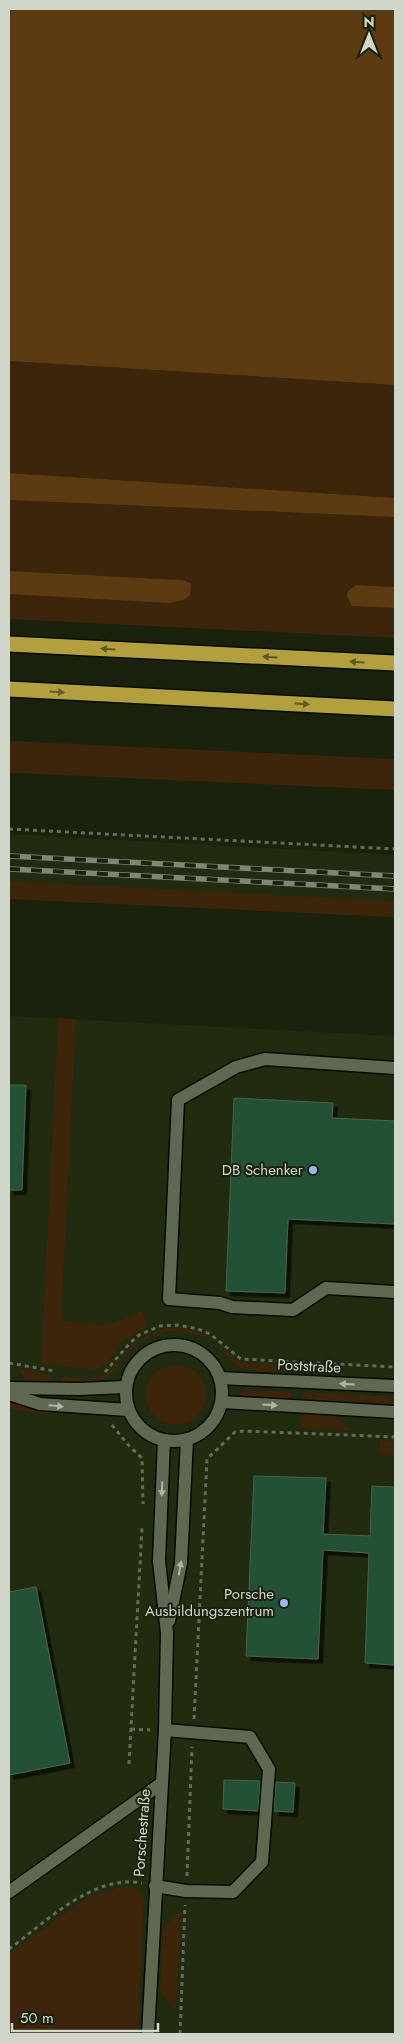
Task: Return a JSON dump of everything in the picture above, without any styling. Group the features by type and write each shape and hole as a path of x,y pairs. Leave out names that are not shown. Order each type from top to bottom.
{"highway":[{"path":"9,644 395,664"},
{"path":"9,689 395,709"}],"street":[{"path":"395,1068 265,1059 236,1067 178,1100 168,1299 220,1302 232,1307 293,1310 326,1288 395,1292"},
{"path":"172,1344 185,1346 202,1354 214,1365 220,1378 222,1402 217,1415 210,1426 187,1440 164,1440 148,1433 137,1423 128,1410 126,1387 129,1376 142,1356 159,1347 172,1344"},
{"name":"Poststraße","path":"220,1378 395,1386"},
{"path":"9,1388 126,1387"},
{"path":"9,1394 40,1404 128,1410"},
{"path":"222,1402 395,1412"},
{"name":"Porschestraße","path":"148,2034 165,1730 167,1633 159,1561 164,1440"},
{"name":"Porschestraße","path":"167,1633 181,1563 187,1440"},
{"path":"155,1886 186,1891 233,1892 262,1862 269,1769 250,1737 165,1730"},
{"path":"9,1892 162,1783"}],"path":[{"path":"9,829 395,849"},
{"path":"96,1375 110,1367 139,1335 160,1326 178,1325 198,1329 210,1334 241,1359 395,1367"},
{"path":"9,1363 57,1372"},
{"path":"107,1421 142,1458 144,1505"},
{"path":"180,2034 207,1459 235,1432 395,1436"},
{"path":"129,1764 143,1524"},
{"path":"9,1949 88,1892 123,1881 155,1886"}],"shaded area":[{"path":"9,9 395,9 395,385 9,361"},
{"path":"9,361 395,385 395,498 9,473"},
{"path":"9,473 395,498 395,517 9,500"},
{"path":"9,500 395,517 395,587 356,585 352,606 395,608 395,638 9,619 9,594 64,596 191,583 181,580 9,571"},
{"path":"9,571 182,580 191,583 190,595 184,600 169,603 9,594"},
{"path":"356,585 395,587 395,608 352,606 347,596 348,591"},
{"path":"9,741 395,759 395,790 14,773 9,772"},
{"path":"9,834 395,855 395,917 9,899"},
{"path":"9,881 395,901 395,917 9,899"},
{"path":"9,1016 395,1036 395,2034 9,2034"},
{"path":"58,1018 76,1019 61,1321 106,1325 142,1311 147,1326 120,1344 107,1364 95,1370 41,1364"},
{"path":"167,1328 188,1329 201,1333 241,1363 292,1365 292,1371 248,1370 236,1365 216,1345 203,1337 196,1334 174,1332 160,1333 142,1340 124,1357 110,1375 102,1380 85,1383 62,1383 63,1376 88,1379 106,1375 131,1345 151,1333"},
{"path":"170,1365 182,1365 193,1370 201,1378 206,1389 204,1407 193,1420 182,1425 170,1425 159,1420 151,1412 146,1401 146,1389 151,1378 159,1370"},
{"path":"19,1369 52,1375 51,1382 25,1380"},
{"path":"244,1390 292,1392 292,1401 244,1398 241,1395"},
{"path":"303,1392 395,1397 395,1406 303,1401"},
{"path":"9,1403 47,1410 47,1415 9,1409"},
{"path":"302,1412 332,1414 352,1431 300,1428"},
{"path":"380,1441 395,1441 395,1456 379,1455"},
{"path":"123,1886 136,1887 144,1897 138,2034 9,2034 9,1954 91,1896"},
{"path":"181,1910 176,2011 160,1990 163,1928"}],"building":[{"path":"9,1085 26,1085 22,1190 9,1190"},
{"name":"DB Schenker","path":"234,1098 333,1103 332,1118 395,1121 395,1224 288,1219 285,1293 226,1291"},
{"name":"Porsche Ausbildungszentrum","path":"254,1476 326,1478 323,1534 370,1536 372,1486 395,1487 395,1665 365,1663 369,1553 323,1550 318,1659 246,1656"},
{"path":"36,1587 70,1763 9,1775 9,1592"},
{"path":"224,1780 260,1781 258,1811 223,1809"},
{"path":"276,1782 295,1783 293,1812 274,1811"}],"railway":[{"path":"9,856 395,876"},
{"path":"9,869 395,889"}],"place":[{"name":"DB Schenker","path":"313,1170"},
{"name":"Porsche Ausbildungszentrum","path":"284,1603"}]}
